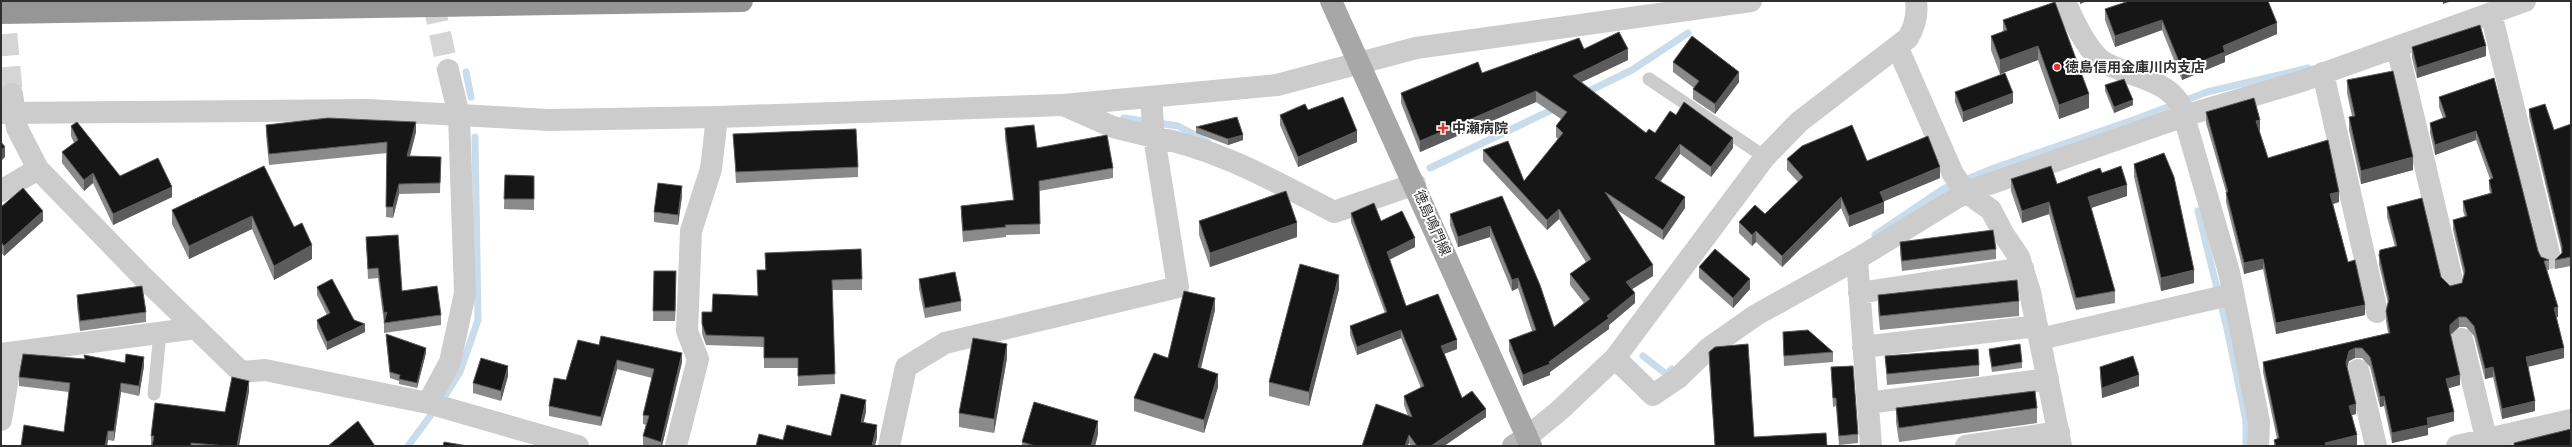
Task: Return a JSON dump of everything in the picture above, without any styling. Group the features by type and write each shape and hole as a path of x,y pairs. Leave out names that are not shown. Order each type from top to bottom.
{"highway":[{"path":"1,13 742,1"}],"main road":[{"name":"徳島鳴門線","path":"1331,1 1415,184 1524,443"}],"street":[{"path":"1063,105 1114,127 1153,120 1358,62 1416,48 1751,1"},
{"path":"1524,443 1615,358 1765,157 1799,122 1908,38 1914,27 1917,12 1916,1"},
{"path":"2065,1 2076,28 2102,60 2154,83 2180,106 2233,294 2259,422 2258,446"},
{"path":"1615,358 1653,394 1678,378 1709,348 1756,315 1857,259 1960,184 2180,106 2323,73 2525,1"},
{"path":"2491,13 2550,258"},
{"path":"1897,46 1960,184 1991,210 2004,235 2020,257 2038,333 2060,439 1966,446"},
{"path":"2397,47 2453,284"},
{"path":"436,406 450,362 465,293 459,115 448,70"},
{"path":"2323,73 2376,312"},
{"path":"578,446 436,406 265,370 241,372 142,277 38,169 17,128 9,107 368,110 549,120 716,117 1063,105 1153,120 1189,143 1259,173 1334,212 1415,184"},
{"path":"676,446 698,359 687,331 691,231 711,169 716,117"},
{"path":"889,446 906,367 945,342 1178,287 1153,120"},
{"path":"1,191 38,169"},
{"path":"1857,259 1871,446"},
{"path":"1859,293 2023,268"},
{"path":"1864,347 2038,333 2211,300 2233,294"},
{"path":"1,420 6,354 196,328"},
{"path":"2462,339 2488,442"},
{"path":"2358,370 2376,446"},
{"path":"1868,403 2048,380"},
{"path":"2457,446 2488,442 2571,420"}],"lane":[{"path":"1649,78 1765,157"},
{"path":"154,394 160,333"}],"building":[{"path":"2129,1 2268,1 2277,23 2223,46 2225,52 2182,69 2162,20 2115,36 2105,9"},
{"name":"徳島信用金庫川内支店","path":"2055,2 2089,94 2059,105 2038,46 2000,60 1991,36 2007,30 2003,20"},
{"path":"2480,25 2486,46 2417,68 2412,47"},
{"path":"1619,32 1628,49 1573,76 1646,133 1649,129 1655,133 1670,111 1676,115 1684,102 1733,138 1711,167 1680,144 1655,178 1685,197 1663,230 1605,192 1653,265 1626,282 1635,293 1607,316 1609,318 1549,362 1550,364 1523,375 1509,340 1536,330 1518,278 1512,280 1490,226 1458,237 1450,214 1502,196 1540,285 1554,327 1590,299 1570,274 1591,259 1559,209 1547,220 1483,150 1508,141 1524,181 1563,133 1556,126 1567,112 1536,91 1420,141 1401,93 1478,62 1482,73 1579,38 1584,49"},
{"path":"1692,36 1739,72 1715,104 1693,89 1699,81 1673,62"},
{"path":"2393,71 2413,157 2361,171 2349,117 2355,116 2347,80"},
{"path":"2005,73 2013,93 1963,112 1955,92"},
{"path":"2494,78 2538,251 2541,257 2549,260 2544,261 2558,307 2554,308 2564,348 2526,357 2535,401 2502,409 2493,367 2485,369 2474,326 2466,317 2459,317 2450,325 2450,332 2460,375 2446,379 2454,412 2427,418 2428,425 2392,433 2384,396 2380,397 2370,357 2362,348 2355,348 2349,351 2346,363 2356,404 2349,406 2357,435 2325,443 2326,446 2276,446 2274,440 2279,438 2263,362 2390,333 2386,311 2389,299 2379,255 2380,250 2397,246 2387,207 2422,198 2441,277 2450,286 2462,283 2465,271 2453,220 2467,216 2463,201 2492,193 2489,180 2493,178 2476,131 2435,145 2430,123 2446,117 2439,97"},
{"path":"2124,79 2133,100 2114,107 2105,85"},
{"path":"1343,97 1357,131 1298,157 1280,115 1305,104 1308,110"},
{"path":"2254,98 2260,120 2256,121 2268,158 2328,140 2339,192 2330,194 2348,262 2355,260 2365,305 2276,323 2263,259 2244,263 2226,192 2228,192 2206,112"},
{"path":"2545,104 2554,130 2571,124 2571,257 2555,260 2562,253 2562,246 2529,109"},
{"path":"1237,117 1243,135 1228,139 1196,127"},
{"path":"328,118 416,122 407,156 441,157 440,183 399,184 393,207 386,207 387,142 269,154 266,125"},
{"path":"77,122 120,176 158,158 172,187 113,214 93,173 84,180 62,152 78,140 71,126"},
{"path":"1034,125 1037,148 1107,135 1113,168 1039,181 1040,224 1005,225 1006,227 963,231 961,206 1014,200 1005,128"},
{"path":"1852,125 1867,161 1928,136 1940,167 1880,192 1884,202 1849,216 1841,197 1782,256 1756,231 1752,235 1739,222 1755,205 1765,214 1803,177 1787,159 1802,146"},
{"path":"856,129 858,167 736,172 733,134"},
{"path":"1,142 5,147 1,150"},
{"path":"2164,153 2174,177 2194,270 2161,278 2134,164"},
{"path":"264,166 294,227 302,223 312,245 274,266 252,216 189,246 172,210"},
{"path":"2051,166 2057,184 2100,168 2102,173 2121,166 2127,185 2088,197 2115,291 2076,298 2049,202 2022,211 2011,179"},
{"path":"505,175 534,176 534,199 504,199"},
{"path":"658,183 682,186 678,215 654,212"},
{"path":"23,188 43,211 4,246 1,242 1,207"},
{"path":"1286,191 1297,223 1210,253 1199,221"},
{"path":"1374,203 1381,221 1402,211 1415,238 1387,252 1406,306 1438,294 1457,340 1441,346 1462,398 1472,391 1486,409 1431,446 1417,446 1409,435 1405,446 1362,446 1376,404 1412,417 1404,396 1424,386 1401,330 1357,347 1350,326 1387,312 1351,213"},
{"path":"1993,230 1996,249 1902,261 1900,242"},
{"path":"398,235 402,291 437,286 441,315 384,323 387,312 384,313 378,268 368,269 366,237"},
{"path":"861,249 862,279 832,280 835,374 798,376 798,358 764,358 764,337 706,335 702,324 702,312 712,312 713,294 758,296 757,270 766,270 765,253"},
{"path":"1715,249 1750,279 1733,298 1699,267"},
{"path":"1300,264 1339,275 1309,392 1269,382"},
{"path":"654,271 676,271 675,311 653,311"},
{"path":"955,272 961,301 925,308 919,279"},
{"path":"332,279 354,320 365,324 327,342 317,320 330,313 317,287"},
{"path":"2017,280 2019,301 1880,316 1878,295"},
{"path":"142,286 146,312 80,321 77,295"},
{"path":"1184,291 1215,298 1198,367 1218,374 1204,420 1134,398 1154,353 1168,358"},
{"path":"1808,330 1833,352 1784,356 1783,332"},
{"path":"386,334 426,348 417,383 399,379 400,375 390,372"},
{"path":"601,336 682,353 661,442 643,436 649,416 643,415 654,369 617,360 601,417 549,406 554,378 566,380 578,340 599,345"},
{"path":"973,338 1007,344 994,419 959,413"},
{"path":"1748,344 1754,437 1826,433 1827,446 1715,446 1709,352 1715,347"},
{"path":"2020,344 2022,362 1992,367 1989,349"},
{"path":"1978,349 1979,365 1887,374 1885,356"},
{"path":"23,354 85,359 84,355 125,363 126,354 144,357 139,386 121,383 114,431 108,431 105,446 21,446 24,425 64,432 70,383 19,377"},
{"path":"2133,356 2139,375 2102,388 2100,367"},
{"path":"481,358 508,366 501,391 473,383"},
{"path":"1853,366 1858,434 1839,436 1836,398 1833,398 1831,367"},
{"path":"232,377 249,381 237,446 191,443 191,446 152,446 154,436 151,436 155,403 225,412"},
{"path":"2035,391 2037,408 1899,428 1896,408"},
{"path":"841,394 866,400 861,422 877,425 872,446 756,446 759,434 783,440 787,425 831,436"},
{"path":"1034,402 1098,421 1091,446 1035,446 1022,442"},
{"path":"358,421 375,446 328,446"},
{"path":"2571,429 2571,446 2514,446 2514,443"},
{"path":"444,442 468,446 443,446"}],"waterway":[{"path":"1583,94 1632,70 1688,33"},
{"path":"1875,235 1943,189 1994,168 2136,119 2207,92 2308,68"},
{"path":"466,72 471,97"},
{"path":"1430,168 1558,107"},
{"path":"1124,118 1178,126 1208,142"},
{"path":"408,446 445,396 460,372 478,320 475,137"},
{"path":"2198,211 2228,333 2246,421 2246,446"},
{"path":"1643,356 1666,374 1672,369"}],"tunnel":[{"path":"3,1 12,94"},
{"path":"433,1 448,70"}],"place":[{"name":"徳島信用金庫川内支店","path":"2057,67"},
{"name":"中瀬病院","path":"1443,128"}]}
